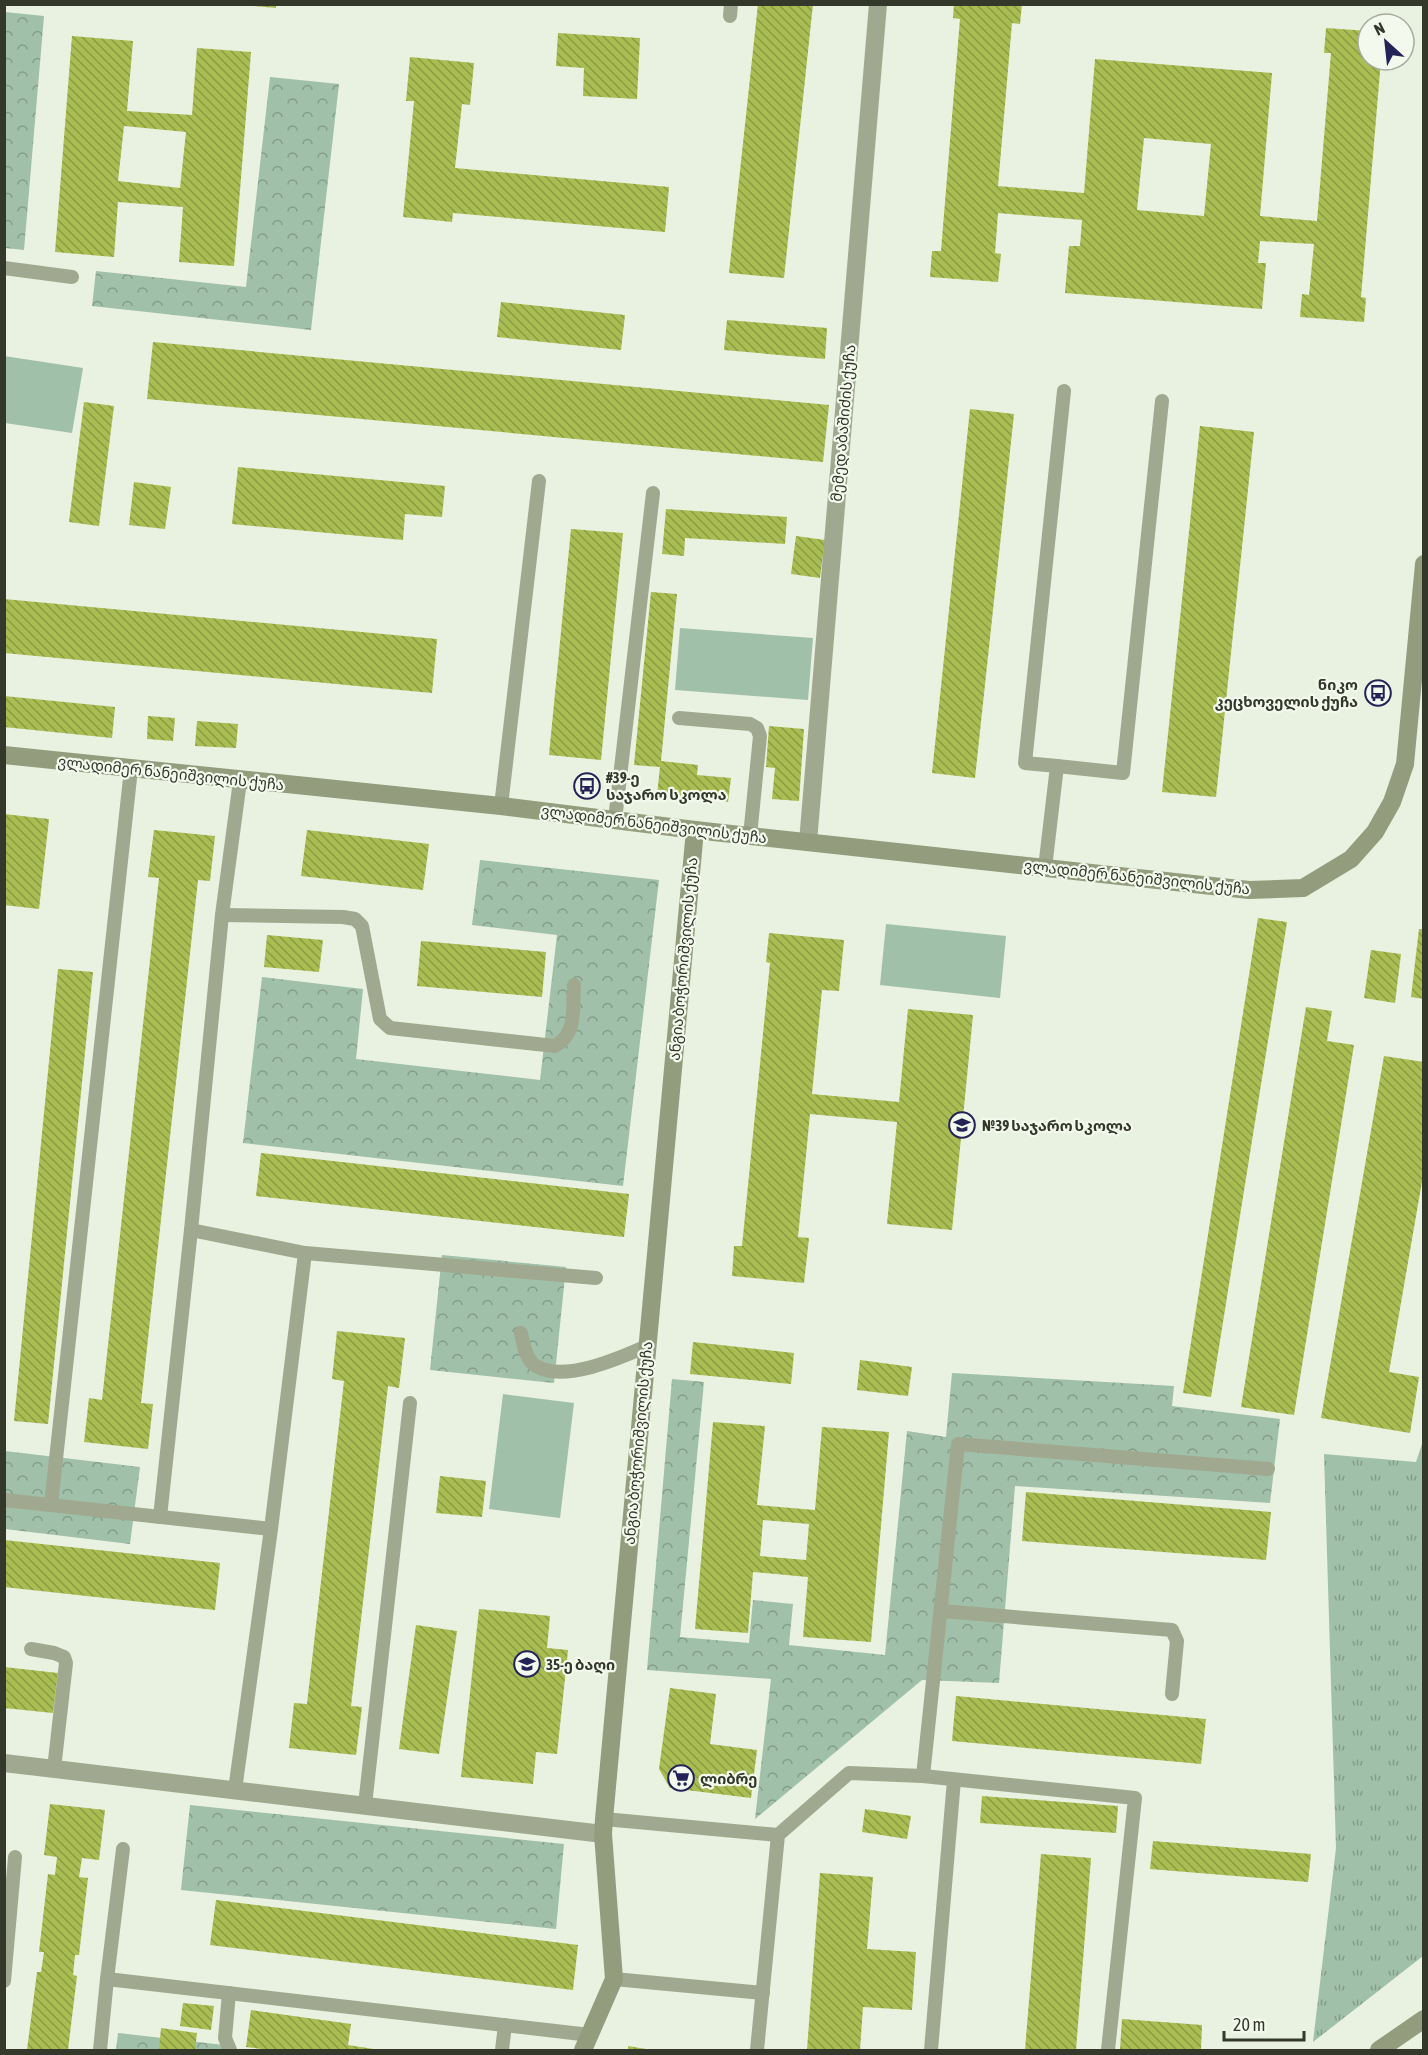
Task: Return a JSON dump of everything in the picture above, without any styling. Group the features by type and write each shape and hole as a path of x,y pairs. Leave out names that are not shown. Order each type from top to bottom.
{"street":[{"name":"მემედ აბაშიძის ქუჩა","path":"807,842 878,4"},
{"name":"ვლადიმერ ნანეიშვილის ქუჩა","path":"4,755 501,806 695,830 1249,890 1304,888 1351,859 1376,832 1392,802 1405,764 1424,564"},
{"name":"ანგია ბოჭორიშვილის ქუჩა","path":"586,2043 614,1979 603,1826 695,830"},
{"path":"4,1763 365,1805 603,1826"},
{"path":"1379,2050 1424,2019"}],"lane":[{"path":"4,268 72,277"},
{"path":"1064,391 1025,763 1123,773 1162,401"},
{"path":"501,806 539,481"},
{"path":"615,820 653,493"},
{"path":"679,718 750,724 757,728 760,736 750,836"},
{"path":"1046,868 1057,766"},
{"path":"51,1505 131,769"},
{"path":"160,1516 222,915 240,781"},
{"path":"222,915 355,919 362,926 380,1019 390,1028 555,1046 565,1040 571,1030 574,985"},
{"path":"191,1230 305,1253 596,1278"},
{"path":"235,1790 271,1528 305,1253"},
{"path":"520,1333 525,1351 535,1365 550,1371 586,1369 609,1363 647,1346"},
{"path":"365,1805 410,1402"},
{"path":"923,1776 958,1444 1268,1469"},
{"path":"4,1500 271,1528"},
{"path":"940,1611 1172,1630 1177,1641 1172,1694"},
{"path":"31,1649 64,1657 66,1663 54,1769"},
{"path":"757,2050 778,1835 849,1773 923,1776 1135,1798 1108,2050"},
{"path":"931,2050 954,1780"},
{"path":"603,1826 778,1835"},
{"path":"100,2050 123,1849"},
{"path":"4,1981 15,1857"},
{"path":"107,1979 505,2025 586,2043"},
{"path":"614,1979 763,1994"},
{"path":"229,1993 225,2038 230,2050"},
{"path":"501,2050 505,2025"}],"green space":[{"path":"5,12 44,16 24,250 5,248"},
{"path":"270,77 339,84 311,330 92,306 96,271 246,287"},
{"path":"4,356 83,368 72,433 5,423"},
{"path":"680,628 813,638 808,700 675,690"},
{"path":"480,860 659,880 623,1186 243,1143 262,977 363,989 356,1059 540,1080 557,935 472,925"},
{"path":"886,924 1006,936 1000,998 880,985"},
{"path":"442,1255 566,1267 554,1383 430,1370"},
{"path":"952,1373 1174,1386 1172,1406 1280,1419 1270,1503 1015,1486 999,1683 922,1680 755,1819 771,1679 647,1670 672,1379 704,1382 680,1637 749,1643 753,1600 793,1604 789,1645 885,1655 907,1431 946,1437"},
{"path":"503,1394 574,1403 560,1518 489,1509"},
{"path":"1423,1441 1423,1956 1313,2042 1336,1848 1324,1454 1416,1462"},
{"path":"5,1451 140,1467 130,1544 5,1529"},
{"path":"190,1805 564,1844 556,1929 181,1890"},
{"path":"118,2033 224,2045 224,2050 116,2050"}],"building":[{"path":"253,4 276,4 276,8 253,6"},
{"path":"758,4 813,4 784,278 729,273"},
{"path":"954,4 1022,4 1020,24 1012,23 998,186 1084,193 1095,59 1272,73 1260,216 1317,221 1331,53 1324,53 1326,28 1356,30 1356,72 1380,72 1361,297 1366,298 1364,322 1300,317 1302,294 1309,295 1314,244 1260,241 1258,263 1266,263 1262,309 1065,293 1069,246 1080,246 1082,220 998,213 995,253 1001,254 998,282 930,277 932,251 941,251 960,19 953,18","holes":["1144,138 1211,144 1204,216 1137,210"]},
{"path":"558,33 640,38 637,99 583,96 584,68 556,66"},
{"path":"72,36 133,41 127,111 192,115 197,48 251,52 234,266 179,262 183,207 118,202 114,257 55,252","holes":["124,126 186,132 180,188 118,181"]},
{"path":"410,57 474,63 470,105 462,104 455,168 669,187 665,232 453,213 452,222 403,217 414,101 406,101"},
{"path":"501,302 625,315 621,350 497,337"},
{"path":"727,320 827,328 825,359 724,350"},
{"path":"153,342 829,405 823,462 147,399"},
{"path":"84,402 114,406 99,526 69,522"},
{"path":"970,409 1014,414 975,778 932,773"},
{"path":"1200,426 1254,432 1216,797 1162,792"},
{"path":"238,467 445,486 442,517 405,514 403,540 232,524"},
{"path":"134,482 171,487 165,529 129,525"},
{"path":"666,509 787,517 785,544 685,538 684,556 662,554"},
{"path":"571,529 623,533 601,760 549,755"},
{"path":"796,536 825,540 820,578 791,574"},
{"path":"651,592 677,594 661,761 698,765 697,775 731,778 728,802 657,795 660,767 634,765"},
{"path":"4,599 437,639 432,693 4,653"},
{"path":"4,696 115,707 112,738 4,727"},
{"path":"148,716 175,718 173,741 147,739"},
{"path":"197,721 238,724 236,748 195,746"},
{"path":"769,726 804,729 799,801 772,799 775,768 766,767"},
{"path":"4,814 49,819 39,909 4,905"},
{"path":"154,830 215,836 210,881 198,880 141,1403 153,1404 148,1449 84,1442 89,1398 102,1400 159,878 148,877"},
{"path":"307,830 429,844 423,890 301,876"},
{"path":"1258,918 1287,922 1211,1397 1183,1393"},
{"path":"1419,929 1424,929 1424,999 1411,997"},
{"path":"769,933 844,940 839,991 822,990 812,1094 899,1102 908,1009 973,1015 952,1230 887,1224 897,1122 810,1114 798,1237 809,1238 804,1283 732,1276 734,1246 742,1246 770,963 766,962"},
{"path":"267,935 323,940 319,972 264,967"},
{"path":"421,941 546,952 542,997 417,986"},
{"path":"1371,950 1401,954 1395,1003 1364,998"},
{"path":"58,969 93,972 48,1424 14,1421"},
{"path":"1306,1007 1332,1011 1327,1041 1354,1045 1294,1415 1241,1407"},
{"path":"1384,1056 1424,1062 1424,1170 1389,1372 1419,1377 1410,1433 1321,1418"},
{"path":"261,1153 629,1194 624,1237 256,1196"},
{"path":"337,1331 405,1338 399,1388 388,1386 351,1706 362,1707 356,1755 289,1748 294,1703 307,1704 344,1381 332,1379"},
{"path":"693,1342 794,1353 791,1384 690,1374"},
{"path":"860,1360 912,1367 908,1396 857,1390"},
{"path":"713,1422 765,1426 757,1505 815,1510 822,1427 889,1432 871,1642 803,1637 808,1577 753,1572 748,1633 695,1629","holes":["763,1520 809,1524 806,1560 760,1556"]},
{"path":"440,1476 486,1481 482,1517 436,1513"},
{"path":"1026,1492 1271,1512 1266,1560 1022,1541"},
{"path":"4,1540 220,1563 215,1610 4,1587"},
{"path":"479,1609 550,1616 547,1648 568,1650 557,1754 536,1752 533,1784 461,1777"},
{"path":"416,1625 457,1631 439,1754 399,1749"},
{"path":"4,1667 58,1673 53,1713 4,1708"},
{"path":"670,1688 716,1694 710,1744 757,1750 751,1798 670,1788 659,1769"},
{"path":"956,1696 1206,1719 1201,1764 952,1741"},
{"path":"982,1796 1118,1806 1116,1833 980,1823"},
{"path":"50,1804 105,1810 99,1860 82,1858 79,1877 88,1878 79,1955 75,1955 73,1975 77,1976 68,2050 27,2050 37,1972 41,1972 44,1952 39,1952 48,1874 55,1875 57,1857 44,1855"},
{"path":"865,1809 911,1816 907,1839 862,1832"},
{"path":"1153,1841 1311,1854 1308,1882 1150,1869"},
{"path":"1041,1854 1091,1858 1076,2050 1025,2050"},
{"path":"820,1873 873,1877 867,1949 916,1952 912,2010 863,2007 860,2050 807,2050"},
{"path":"216,1900 578,1945 573,1990 210,1945"},
{"path":"183,2003 214,2006 211,2030 180,2026"},
{"path":"251,2010 351,2024 348,2045 380,2050 270,2050 246,2047"},
{"path":"1122,2019 1202,2025 1201,2050 1120,2050"},
{"path":"161,2028 197,2033 195,2050 159,2050"},
{"path":"628,2046 646,2049 646,2050 628,2050"}],"place":[{"name":"ნიკო კეცხოველის ქუჩა","path":"1378,693"},
{"name":"#39-ე საჯარო სკოლა","path":"587,786"},
{"name":"№39 საჯარო სკოლა","path":"962,1125"},
{"name":"35-ე ბაღი","path":"527,1664"},
{"name":"ლიბრე","path":"681,1778"}]}
